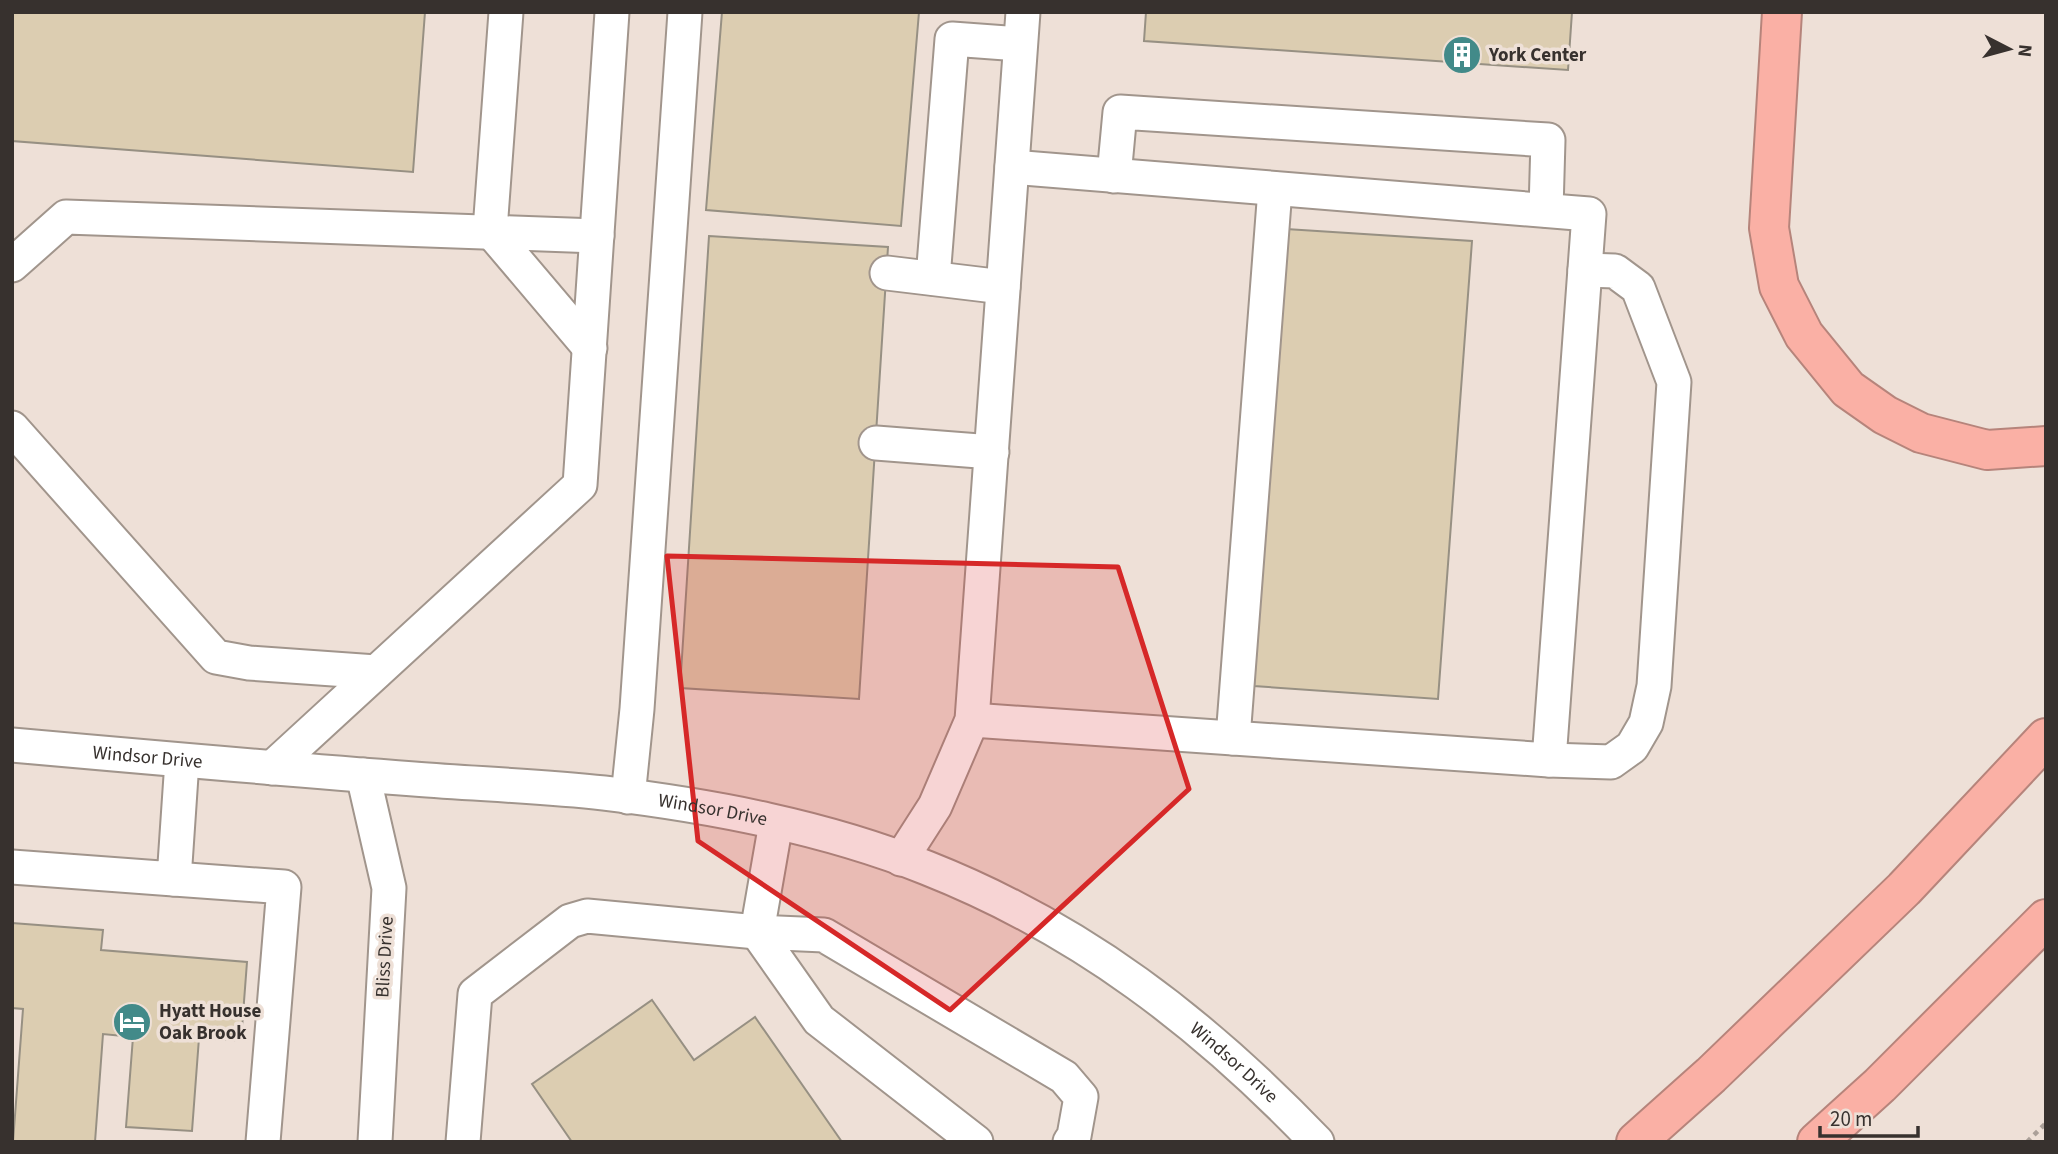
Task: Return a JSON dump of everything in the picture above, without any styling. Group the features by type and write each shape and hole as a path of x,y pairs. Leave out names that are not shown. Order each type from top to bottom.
{"highway":[{"path":"1782,12 1769,228 1779,286 1804,335 1848,389 1885,415 1921,433 1987,450 2046,446"},
{"path":"1636,1142 1711,1075 1904,889 2046,738"},
{"path":"1817,1142 1907,1059 2046,919"}],"street":[{"path":"506,12 490,230 590,348"},
{"path":"272,768 580,485 612,12"},
{"path":"628,797 639,681 685,12"},
{"path":"901,859 935,806 972,720 1022,28 952,39 933,278"},
{"path":"1114,176 1120,112 1548,140 1546,211"},
{"path":"1012,167 1589,214 1549,760"},
{"path":"1233,737 1275,189"},
{"path":"12,265 66,217 490,230 597,236"},
{"path":"972,720 1549,760 1611,762 1632,747 1646,723 1655,672 1674,383 1638,288 1615,271 1585,270"},
{"path":"887,273 1003,287"},
{"path":"12,428 216,657 249,663 376,673"},
{"path":"876,443 992,452"},
{"name":"Windsor Drive","path":"12,745 628,797 732,813 849,842 901,859 981,892 1087,949 1144,987 1199,1029 1275,1098 1317,1142"},
{"path":"174,879 183,761"},
{"name":"Bliss Drive","path":"363,775 389,888 375,1142"},
{"path":"776,823 757,932 819,1020 976,1142"},
{"path":"12,867 284,887 263,1142"},
{"path":"463,1142 475,994 570,921 587,916 610,916 757,932 824,935 1065,1077 1081,1097 1074,1136 1070,1142"}],"path":[{"path":"2026,1142 2046,1123"}],"highlighted area":[{"path":"667,556 1118,567 1189,789 950,1010 698,841"}],"building":[{"path":"13,12 425,12 413,172 12,141"},
{"path":"722,12 919,12 901,226 706,210"},
{"name":"York Center","path":"1146,12 1572,12 1568,70 1144,41"},
{"path":"1286,229 1472,241 1438,699 1254,686"},
{"path":"709,236 888,247 859,699 680,688"},
{"name":"Hyatt House Oak Brook","path":"12,923 103,930 101,950 247,962 241,1041 199,1038 192,1131 126,1127 133,1037 103,1034 95,1142 13,1142 23,1009 12,1008"},
{"path":"652,1000 694,1060 755,1017 842,1142 572,1142 532,1084"}],"place":[{"name":"York Center","path":"1462,55"},
{"name":"Hyatt House Oak Brook","path":"132,1022"}]}
